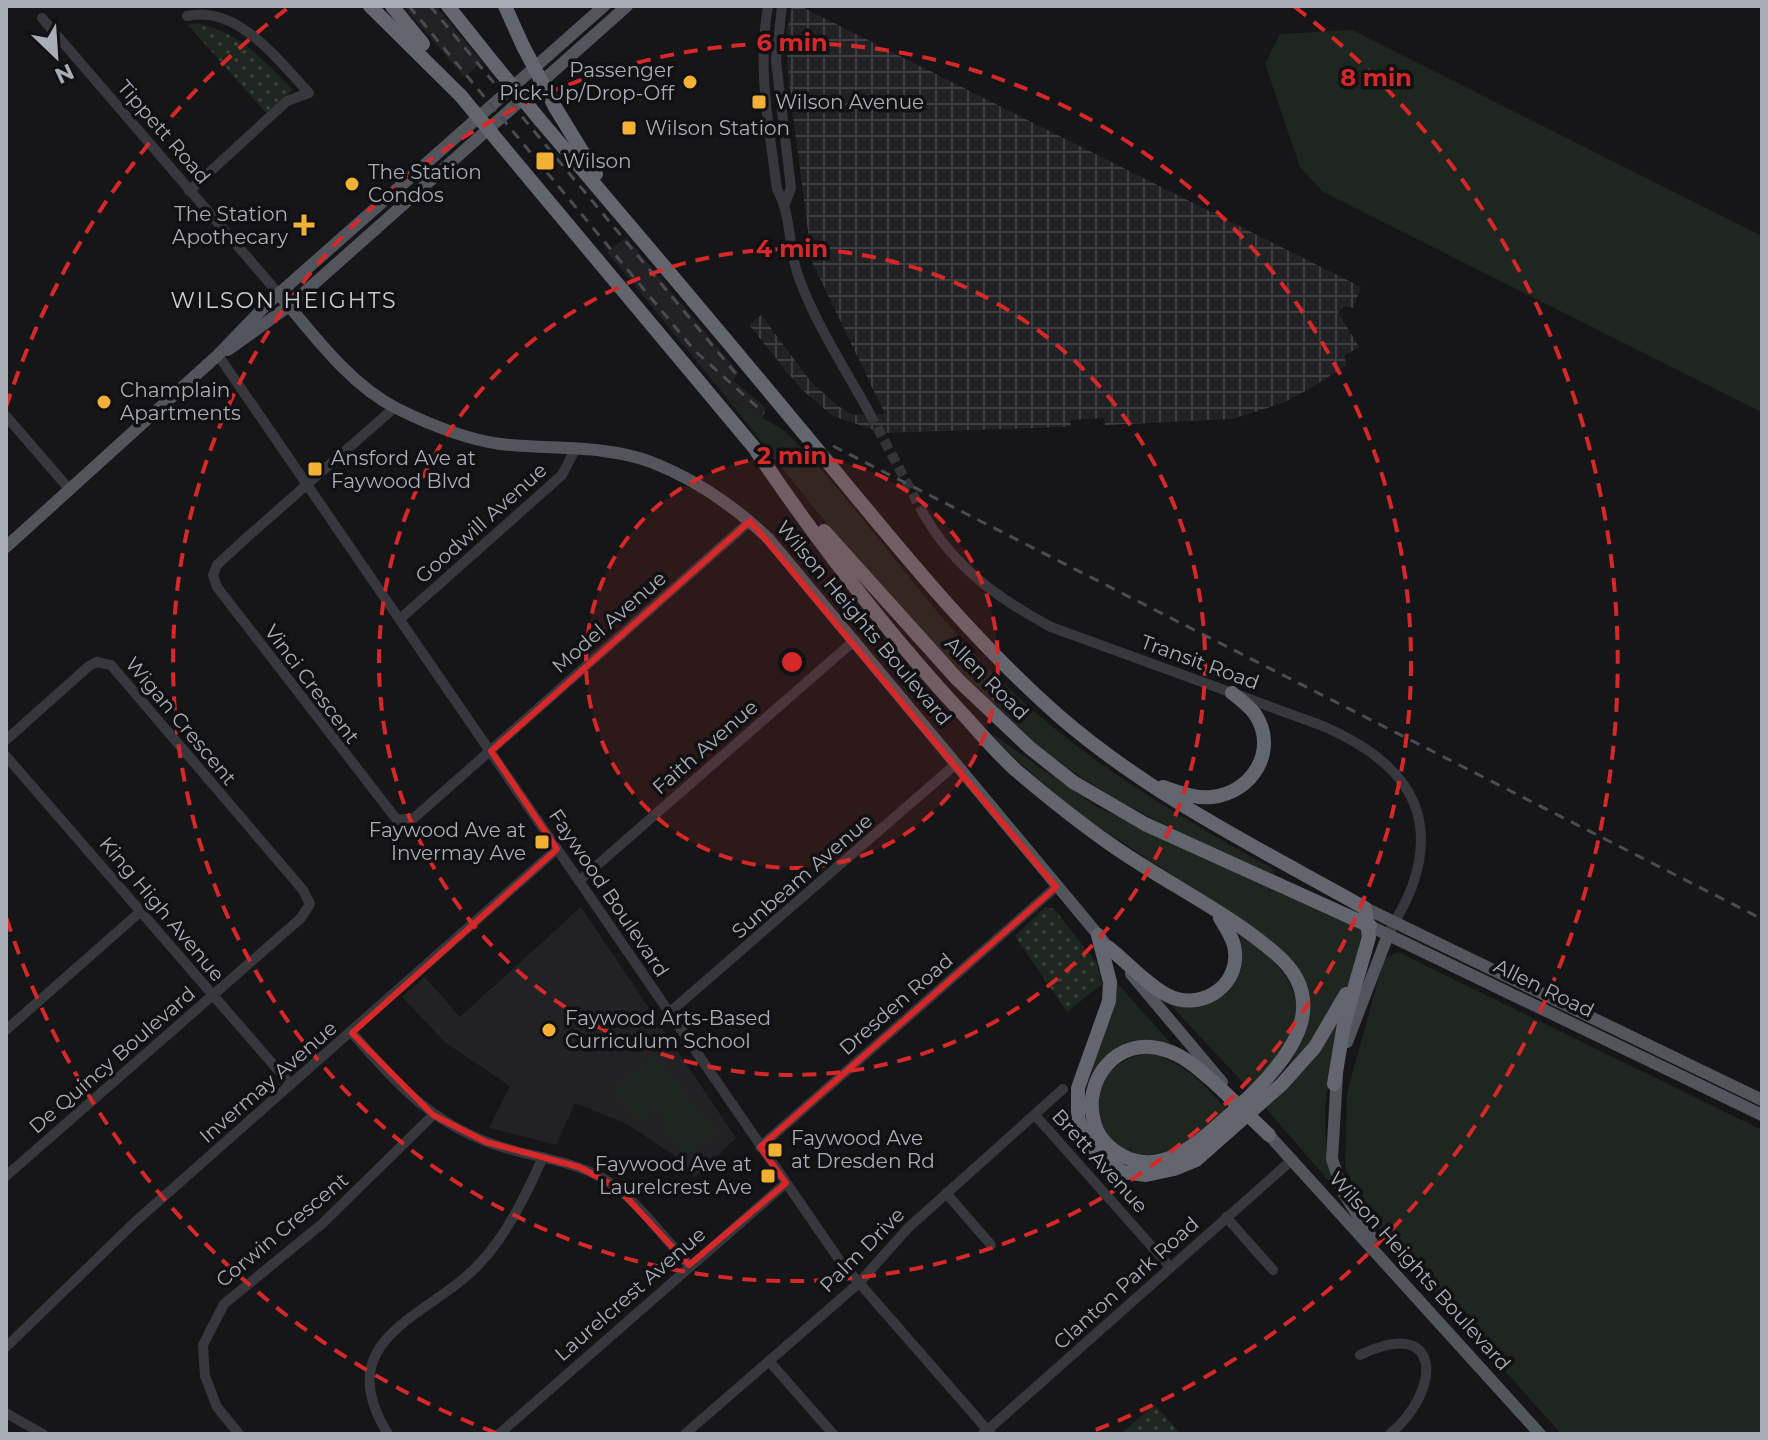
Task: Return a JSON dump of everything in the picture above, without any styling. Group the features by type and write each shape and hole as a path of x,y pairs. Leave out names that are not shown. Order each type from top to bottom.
{"highway":[{"path":"370,6 461,96"},
{"name":"Allen Road","path":"392,6 503,147 880,597 958,680 1030,748 1073,782 1145,824 1243,865 1370,926"},
{"name":"Allen Road","path":"448,6 873,519 958,615 1061,718 1198,816 1365,908"},
{"path":"454,6 473,36"},
{"path":"506,8 555,107 635,230"},
{"path":"757,452 849,579 933,682 1015,770 1138,863 1276,954 1298,983 1303,1010 1300,1029 1285,1060 1201,1140 1164,1160 1144,1162 1121,1156 1095,1128 1090,1095 1107,1063 1131,1049 1164,1049 1220,1084 1269,1135"},
{"path":"1145,780 1205,798 1225,795 1251,779 1261,762 1263,732 1255,714 1232,693"},
{"path":"1334,1084 1344,1024 1370,926 1365,908"},
{"path":"1108,947 1167,995 1189,1001 1213,995 1226,984 1236,953 1233,939 1215,911"},
{"path":"1098,935 1110,982 1109,1001 1078,1088 1078,1118 1086,1139 1101,1157 1123,1172 1146,1175 1196,1160 1282,1084 1315,1047 1360,969"}],"main road":[{"path":"6,547 218,355 279,294 604,6"},
{"path":"218,355 289,306 627,6"},
{"name":"Tippett Road","path":"279,294 289,306"},
{"name":"Wilson Heights Boulevard","path":"289,306 362,385 394,408 449,431 499,444 576,448 650,461 697,484 750,521 855,640 1220,1084"},
{"name":"Allen Road","path":"1365,908 1762,1100"},
{"name":"Allen Road","path":"1370,926 1762,1115"},
{"path":"1388,935 1358,1006 1334,1084 1331,1142 1336,1175 1390,1268"},
{"name":"Wilson Heights Boulevard","path":"1269,1135 1540,1434"}],"street":[{"path":"768,6 762,41 763,80 777,189 785,204 800,281 870,414"},
{"path":"782,6 776,61 791,188 785,204"},
{"path":"187,16 206,14 251,34 309,93 287,101 189,191"},
{"name":"Tippett Road","path":"42,18 279,294"},
{"name":"Faywood Boulevard","path":"218,355 760,1147 859,1283 987,1433"},
{"path":"308,485 394,408"},
{"path":"6,416 70,490"},
{"name":"Goodwill Avenue","path":"400,619 562,475 576,448"},
{"name":"Vinci Crescent","path":"308,485 217,565 213,575 217,587 397,820 414,818 491,751"},
{"name":"Transit Road","path":"923,513 937,536 969,573 1011,606 1051,627 1357,741 1385,762 1402,779 1415,806 1421,836 1417,868 1396,908 1395,921 1388,935"},
{"name":"Model Avenue","path":"491,751 750,521"},
{"name":"Faith Avenue","path":"579,881 855,640"},
{"name":"Wigan Crescent","path":"6,740 89,666 97,662 111,665 303,890 310,904"},
{"name":"King High Avenue","path":"6,756 290,1084"},
{"name":"Sunbeam Avenue","path":"670,1012 956,764"},
{"name":"Invermay Avenue","path":"6,1347 136,1221 557,849"},
{"name":"Dresden Road","path":"760,1147 1056,887"},
{"name":"De Quincy Boulevard","path":"6,1176 301,918 310,904"},
{"path":"6,1030 140,912"},
{"path":"352,1033 401,1089 433,1115 486,1142 579,1167 617,1187 689,1265"},
{"name":"Palm Drive","path":"685,1434 859,1283 908,1228 1063,1089"},
{"name":"Corwin Crescent","path":"239,1434 217,1407 205,1376 203,1345 224,1304 323,1223 433,1115"},
{"name":"Brett Avenue","path":"1035,1115 1170,1267"},
{"path":"388,1434 378,1417 372,1390 373,1361 379,1345 398,1324 456,1287 483,1261 543,1157"},
{"name":"Clanton Park Road","path":"987,1433 1293,1159"},
{"name":"Laurelcrest Avenue","path":"499,1434 786,1183"},
{"path":"946,1193 991,1245"},
{"path":"1226,1217 1273,1270"},
{"path":"1360,1355 1399,1343 1414,1348 1425,1360 1428,1374 1422,1397 1411,1415 1390,1434"},
{"path":"769,1361 833,1434"},
{"path":"6,1413 43,1434"}],"highlighted area":[{"path":"750,521 1056,887 760,1147 786,1183 689,1265 617,1187 579,1167 486,1142 433,1115 352,1033 557,849 491,751"}],"shaded area":[{"path":"403,6 436,6 482,62 464,77"},
{"path":"792,6 800,6 1361,287 1353,308 1345,306 1338,312 1359,347 1344,356 1347,365 1309,389 1283,403 1232,419 1105,425 1104,418 1070,420 1071,426 1063,427 883,433 833,416 801,389 749,325 761,315 811,382 838,406 854,415 885,414 812,262 789,84 786,37"},
{"path":"197,23 238,40 293,90 266,113 188,25"},
{"path":"1352,30 1762,236 1762,412 1323,192 1300,167 1265,64 1280,34"},
{"path":"626,237 739,373 733,380 766,408 762,420 725,396 607,252"},
{"path":"725,396 791,437 976,656 1036,713 1100,763 1275,870 1273,874 1194,839 1118,800 1069,769 1020,732 929,643 885,594"},
{"path":"994,735 1097,807 1363,930 1361,949 1347,986 1326,1021 1290,1068 1288,1065 1304,1038 1308,1000 1249,925 1079,814 992,739"},
{"name":"Faywood Arts-Based Curriculum School","path":"581,907 736,1138 695,1177 671,1153 625,1123 575,1103 556,1145 489,1128 510,1086 446,1043 402,997 425,977 460,1017"},
{"path":"1045,907 1054,909 1096,962 1102,984 1067,1012 1015,936"},
{"path":"1239,932 1280,969 1296,999 1298,1016 1294,1034 1283,1052 1249,1089 1164,998 1226,992 1241,964"},
{"path":"1398,952 1762,1130 1762,1434 1561,1434 1370,1219 1345,1167 1347,1093 1384,959"},
{"path":"1116,982 1174,1047 1155,1043 1088,1073"},
{"path":"1335,1022 1339,1023 1325,1106 1326,1149 1334,1187 1264,1106"},
{"path":"1147,1053 1181,1067 1226,1109 1196,1135 1170,1151 1137,1155 1119,1147 1106,1133 1099,1115 1099,1096 1107,1077 1122,1062"},
{"path":"652,1057 717,1131 688,1154 660,1128 669,1119 657,1105 642,1120 613,1091"},
{"path":"1154,1404 1181,1434 1121,1434"}],"tunnel":[{"path":"870,414 923,513"}],"railway":[{"path":"409,6 695,351 764,413"},
{"path":"430,6 737,375"},
{"path":"833,446 1762,919"}],"place":[{"name":"Passenger Pick-Up/Drop-Off","path":"690,82"},
{"name":"Wilson Avenue","path":"759,102"},
{"name":"Wilson Station","path":"629,128"},
{"name":"Wilson","path":"545,161"},
{"name":"The Station Condos","path":"352,184"},
{"name":"The Station Apothecary","path":"304,225"},
{"name":"Champlain Apartments","path":"104,402"},
{"name":"Ansford Ave at Faywood Blvd","path":"315,469"},
{"name":"Faywood Ave at Invermay Ave","path":"542,842"},
{"name":"Faywood Arts-Based Curriculum School","path":"549,1030"},
{"name":"Faywood Ave at Dresden Rd","path":"775,1150"},
{"name":"Faywood Ave at Laurelcrest Ave","path":"768,1176"}],"district":[{"name":"WILSON HEIGHTS","path":"284,300"}]}
